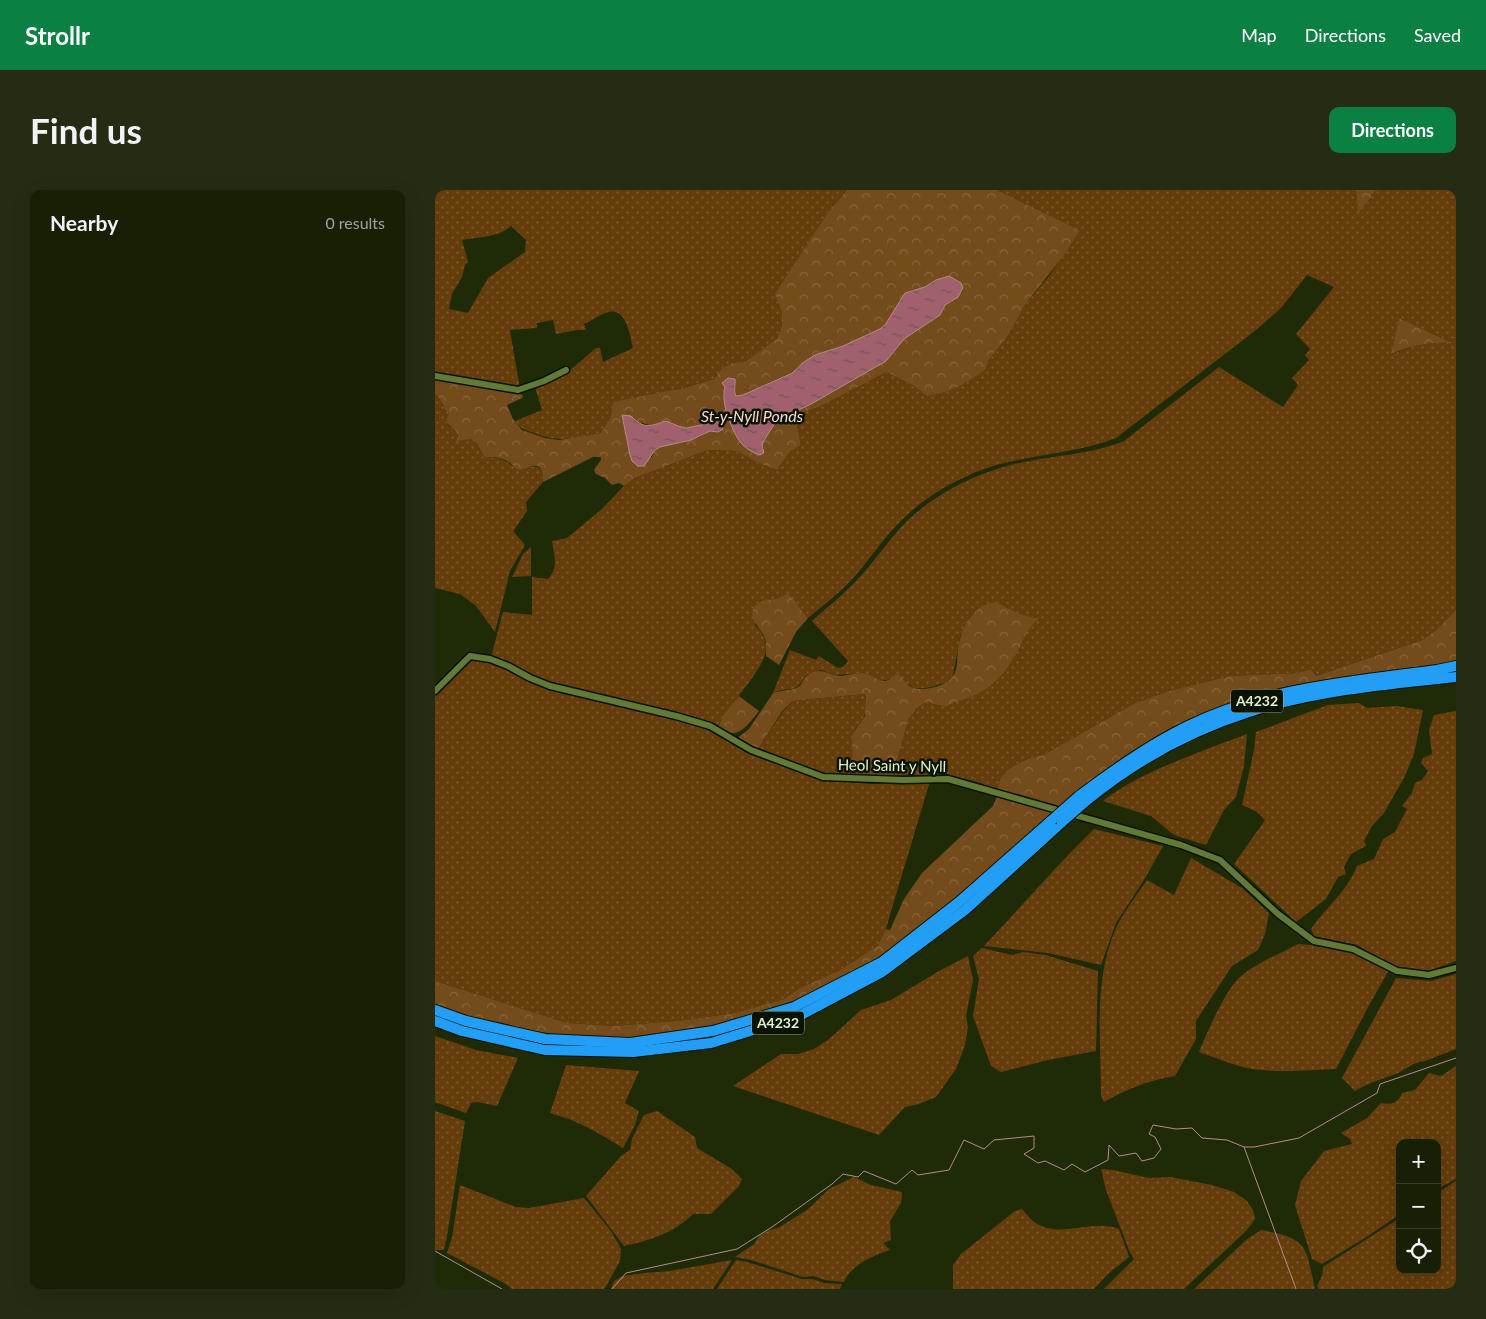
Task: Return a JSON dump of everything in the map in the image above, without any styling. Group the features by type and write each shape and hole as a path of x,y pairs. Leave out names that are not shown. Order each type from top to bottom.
{"highway":[{"name":"A4232","path":"435,1021 462,1030 545,1050 633,1052 711,1043 799,1016 882,972 965,910 1062,822 1083,799 1139,752 1188,726 1222,712 1282,694 1307,688 1456,666"},
{"name":"A4232","path":"435,1010 466,1021 545,1039 631,1043 713,1031 794,1007 882,962 959,902 1051,820 1160,750 1206,727 1250,711 1294,700 1337,692 1456,677"},
{"path":"1337,692 1379,691 1456,683"}],"street":[{"path":"435,376 518,390 544,381 566,370"},
{"name":"Heol Saint y Nyll","path":"435,691 470,656 489,659 550,686 710,726 751,750 823,777 903,780 948,779 988,789 1181,845 1220,860 1278,914 1314,940 1353,949 1397,971 1429,976 1456,968"}],"shaded area":[{"path":"435,190 847,190 829,211 776,294 782,312 782,325 777,338 746,361 732,363 722,368 714,379 656,395 632,398 611,416 601,433 567,439 552,438 526,430 515,421 542,410 535,387 567,373 596,348 600,348 603,362 633,348 626,322 618,313 612,311 605,313 584,324 586,330 556,334 553,320 537,323 537,328 510,330 520,389 435,376","holes":["511,226 526,240 525,252 488,278 468,313 449,309 452,294 468,262 462,240 495,234"]},
{"path":"997,190 1356,190 1358,213 1376,190 1456,190 1456,610 1436,630 1422,640 1316,676 1311,669 1297,673 1230,676 1172,690 1135,703 1043,755 1028,759 1014,766 1002,777 997,791 981,783 947,774 893,776 908,720 916,709 926,702 946,707 955,701 971,697 983,691 1013,660 1029,628 1038,618 1021,615 996,602 976,611 971,616 960,637 953,676 947,682 935,686 914,688 892,679 880,681 863,673 835,675 821,670 806,675 799,686 795,688 773,693 790,650 816,660 819,656 838,668 843,667 848,661 812,621 855,582 907,521 926,505 946,492 979,475 1007,466 1092,451 1124,441 1219,367 1283,407 1298,385 1292,378 1309,360 1305,355 1310,349 1296,334 1334,287 1307,275 1281,308 1256,330 1116,438 1078,449 1002,464 965,477 946,487 920,504 905,517 886,537 851,581 808,618 793,600 782,598 766,600 755,625 765,640 765,655 754,675 718,727 692,716 612,700 536,679 491,657 503,612 532,615 532,577 548,579 554,570 555,561 552,541 567,538 635,478 708,450 737,451 756,462 777,470 790,452 801,445 797,425 801,413 819,407 887,372 914,386 927,396 943,393 965,383 986,369 988,361 1008,336 1025,305 1049,276 1080,230","holes":["1399,318 1450,342 1427,343 1392,354"]},
{"path":"435,394 441,399 443,406 450,413 447,423 456,431 458,435 456,440 471,438 485,458 502,460 517,469 536,466 541,470 543,482 526,502 527,511 514,530 525,545 510,571 495,632 476,606 460,594 435,588"},
{"path":"531,547 531,576 512,577 523,554"},
{"path":"471,657 506,667 520,676 674,718 710,731 739,748 821,779 870,784 930,781 886,929 877,946 838,971 800,988 784,999 734,1013 686,1020 614,1026 567,1023 435,981 435,694"},
{"path":"864,694 867,706 866,712 851,736 852,762 848,770 842,774 831,774 805,768 758,749 784,710 793,701"},
{"path":"1359,703 1367,708 1397,706 1423,710 1414,754 1405,776 1384,813 1372,826 1364,841 1366,846 1351,854 1344,867 1346,874 1338,877 1326,899 1296,922 1234,864 1265,820 1257,812 1242,805 1256,732 1328,705"},
{"path":"1456,711 1456,961 1428,971 1398,968 1357,945 1314,936 1311,929 1342,892 1353,876 1357,866 1374,859 1383,839 1395,832 1407,809 1402,806 1412,793 1415,783 1422,780 1428,771 1421,763 1423,758 1432,754 1429,730 1434,715"},
{"path":"1247,734 1244,766 1236,797 1224,810 1206,845 1174,835 1151,816 1103,801 1118,790 1153,771"},
{"path":"1094,829 1163,846 1116,923 1101,965 1048,953 984,946 1052,872"},
{"path":"1191,858 1242,888 1269,913 1265,934 1258,950 1232,966 1196,1021 1196,1039 1175,1076 1138,1086 1104,1102 1101,1095 1101,989 1109,948 1116,928 1147,880 1174,895"},
{"path":"1298,944 1354,953 1389,970 1336,1069 1289,1071 1254,1069 1199,1052 1217,1012 1234,983 1253,967"},
{"path":"982,948 1012,955 1023,952 1045,955 1098,971 1096,1051 1048,1060 1001,1072 991,1066 973,1016 979,979 973,956"},
{"path":"968,956 973,980 966,1016 968,1027 965,1045 956,1069 936,1097 905,1107 879,1135 733,1086 781,1054 798,1054 814,1049 828,1040 861,1010 891,1000"},
{"path":"1456,974 1456,1049 1418,1062 1396,1074 1370,1083 1355,1091 1342,1078 1396,978 1431,981"},
{"path":"435,1036 476,1050 518,1058 497,1106 478,1102 471,1103 466,1113 435,1102"},
{"path":"566,1065 639,1071 625,1103 639,1111 635,1125 623,1148 588,1128 550,1113"},
{"path":"1456,1066 1456,1179 1441,1187 1441,1139 1396,1139 1396,1217 1322,1264 1312,1259 1295,1205 1301,1181 1324,1151 1352,1144 1350,1139 1341,1133 1367,1118 1381,1103 1394,1103 1402,1093 1415,1090 1429,1073 1441,1076"},
{"path":"435,1111 465,1121 444,1250 435,1250"},
{"path":"657,1111 695,1137 697,1148 732,1169 742,1179 739,1186 711,1214 693,1214 670,1231 624,1246 586,1196 621,1156 630,1150 632,1139 644,1115"},
{"path":"1101,1169 1149,1178 1170,1177 1212,1185 1234,1192 1247,1201 1253,1210 1255,1219 1246,1231 1184,1289 1104,1289 1134,1259 1106,1190"},
{"path":"854,1177 871,1185 902,1192 901,1203 890,1221 891,1240 883,1243 890,1250 870,1258 852,1270 844,1282 824,1280 814,1276 803,1277 751,1260 735,1257 754,1244 759,1236 769,1230 778,1228 807,1210 829,1189"},
{"path":"1456,1181 1456,1289 1319,1289 1317,1286 1322,1276 1323,1267 1396,1221 1396,1274 1441,1274 1441,1190"},
{"path":"460,1185 516,1207 529,1208 584,1198 611,1231 621,1249 620,1261 605,1288 512,1289 447,1253 452,1238"},
{"path":"1022,1209 1033,1221 1043,1227 1064,1229 1109,1226 1119,1229 1129,1257 1108,1274 1094,1289 953,1289 953,1265 961,1254 1015,1211"},
{"path":"1261,1230 1288,1237 1297,1241 1302,1246 1309,1262 1315,1289 1194,1289 1246,1240"},
{"path":"732,1260 713,1289 611,1289 614,1281 623,1276 670,1271"},
{"path":"736,1260 802,1279 842,1284 840,1289 717,1289"}],"green space":[{"path":"847,190 997,190 1080,230 1064,255 1025,305 1008,336 988,361 986,369 958,387 943,393 927,396 914,386 887,372 819,407 801,413 797,425 801,445 790,452 777,470 756,462 737,451 708,450 635,478 624,486 619,483 612,485 605,478 596,474 594,470 601,457 593,457 543,482 542,473 537,466 520,470 502,459 495,457 485,458 477,444 471,439 456,441 458,435 447,422 449,413 440,398 435,394 435,378 520,393 523,396 522,398 507,405 513,419 522,430 545,438 559,440 601,433 611,416 613,402 683,388 714,379 722,368 732,363 746,361 777,338 782,325 782,312 775,294 829,211","holes":["936,280 961,283 962,292 945,305 940,315 904,339 854,378 775,423 761,445 765,450 732,428 723,394 725,387 722,383 728,378 735,379 735,396 743,395 792,372 815,355 843,346 880,329 885,325 905,293 925,287","622,415 631,416 638,422 653,426 666,423 692,427 717,422 718,432 710,431 699,437 660,447 655,450 652,457 630,455"]},
{"path":"1356,190 1376,190 1358,214"},
{"path":"1399,318 1452,343 1421,345 1391,354"},
{"path":"788,593 808,618 796,632 779,665 766,656 765,639 752,616 752,611 754,607 763,601 780,598"},
{"path":"996,602 1022,615 1039,618 1026,634 1016,655 1000,677 989,687 946,707 926,702 916,709 908,720 893,776 843,774 852,762 851,736 865,716 866,697 864,694 793,701 783,710 758,749 736,739 749,729 773,693 798,687 807,675 813,672 822,671 838,676 862,673 883,681 892,678 897,673 909,685 919,689 935,687 946,683 955,673 962,633 969,618 981,607"},
{"path":"1456,610 1456,661 1454,662 1232,703 1174,726 1133,751 1058,808 997,791 1002,777 1014,766 1028,759 1043,755 1135,703 1172,690 1230,676 1297,673 1311,669 1316,676 1422,640 1436,630"},
{"path":"739,696 759,711 746,726 736,733 724,731 718,727 724,714"},
{"path":"998,794 1055,811 908,944 791,1007 712,1030 657,1037 607,1039 552,1034 474,1019 435,1004 435,981 567,1023 614,1026 686,1020 734,1013 784,999 800,988 838,971 877,946 886,929 890,930 904,899 922,873 993,806"}],"water":[{"name":"St-y-Nyll Ponds","path":"949,276 961,283 963,288 958,297 945,305 940,315 904,339 886,361 775,423 763,442 764,453 759,455 748,449 738,439 731,425 724,400 725,387 722,383 728,378 735,379 736,396 743,395 792,373 815,355 843,346 880,329 885,325 905,293 925,287 936,280"},
{"name":"St-y-Nyll Ponds","path":"622,415 631,416 647,426 666,421 686,428 717,422 723,429 718,432 710,431 691,440 660,447 655,450 644,466 638,466 632,461 630,455"}],"waterway":[{"path":"612,1289 626,1273 737,1249 772,1227 843,1174 858,1177 864,1171 896,1184 912,1170 918,1175 949,1170 964,1140 984,1149 994,1140 1034,1136 1034,1148 1024,1154 1038,1163 1045,1161 1064,1170 1072,1164 1085,1172 1108,1160 1109,1145 1119,1156 1136,1153 1142,1161 1154,1158 1161,1149 1155,1137 1149,1134 1153,1125 1176,1129 1192,1128 1202,1138 1227,1140 1244,1147 1254,1147 1299,1138 1377,1093 1380,1084 1456,1058"},
{"path":"1244,1147 1296,1289"},
{"path":"435,1251 502,1289"}]}
